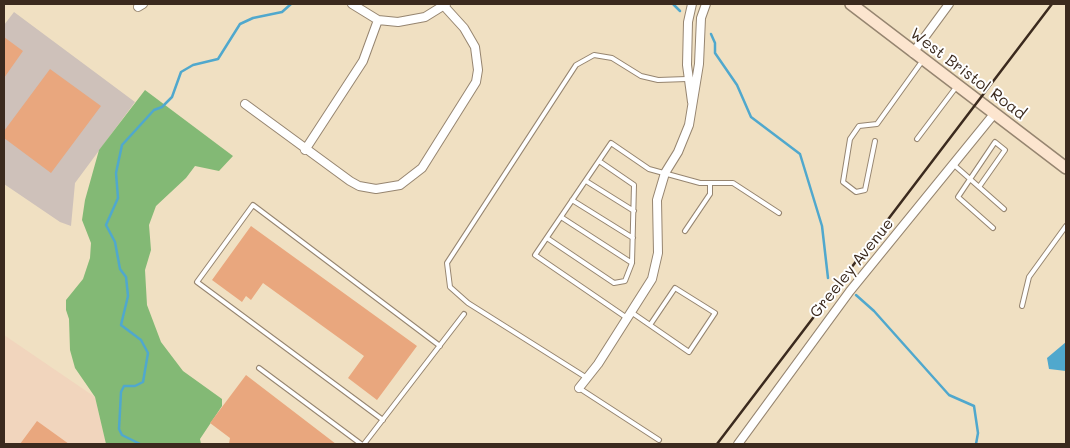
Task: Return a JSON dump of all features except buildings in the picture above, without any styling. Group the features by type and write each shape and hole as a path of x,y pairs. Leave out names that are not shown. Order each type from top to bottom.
{"main road":[{"name":"West Bristol Road","path":"858,6 918,57 1066,168"}],"street":[{"path":"244,104 350,181 367,188 387,189 400,185 415,176 473,89 478,70 478,58 471,39 445,5 425,17 398,22 378,20 352,4"},
{"path":"692,4 688,22 687,79 692,104"},
{"path":"579,388 649,285 656,263 657,200 665,173 685,136 699,64 701,18 706,4"},
{"path":"918,57 949,4"},
{"path":"305,150 363,61 378,20"},
{"name":"Greeley Avenue","path":"738,444 844,298 994,114"}],"lane":[{"path":"587,378 468,303 450,287 447,263 576,65 594,55 612,58 641,76 658,80 687,79"},
{"path":"875,141 865,190 856,192 843,182 850,139 859,126 878,124 918,57"},
{"path":"917,139 957,86"},
{"path":"979,187 1005,150 995,142 958,197 993,228"},
{"path":"650,325 675,288 715,313 689,352 650,325 629,315 535,255 611,143 649,169 700,182 733,183 779,213"},
{"path":"547,238 614,283 625,281 632,263 634,185 599,161"},
{"path":"953,164 1004,209"},
{"path":"586,181 634,211"},
{"path":"685,231 710,194 710,183"},
{"path":"572,200 633,238"},
{"path":"383,420 197,282 253,205 440,346"},
{"path":"561,217 632,263"},
{"path":"1022,306 1029,276 1066,226"},
{"path":"259,368 363,444 464,314"},
{"path":"579,388 659,440"}],"shaded area":[{"path":"14,12 135,102 75,183 71,226 60,222 4,184 4,25"},
{"path":"4,335 95,397 106,444 4,444"}],"green space":[{"path":"145,90 233,156 219,171 195,166 186,178 156,206 149,225 151,250 145,270 147,305 161,342 183,371 222,399 222,406 200,439 201,444 106,444 95,397 75,368 70,350 66,300 83,279 90,258 91,243 82,220 85,200 99,150"}],"water":[{"path":"1066,342 1066,371 1049,369 1047,358"}],"waterway":[{"path":"140,444 122,435 119,429 121,392 124,386 135,386 143,382 148,353 141,340 121,325 128,296 126,277 120,269 115,242 106,225 118,198 116,173 122,145 154,110 162,107 172,97 181,72 193,65 218,59 240,24 253,18 282,12 291,4"},
{"path":"673,4 680,11"},
{"path":"711,34 715,43 715,53 737,85 751,117 800,154 822,226 828,278"},
{"path":"856,295 874,311 949,395 974,406 978,433 976,444"}],"railway":[{"path":"717,444 1052,4"}]}
